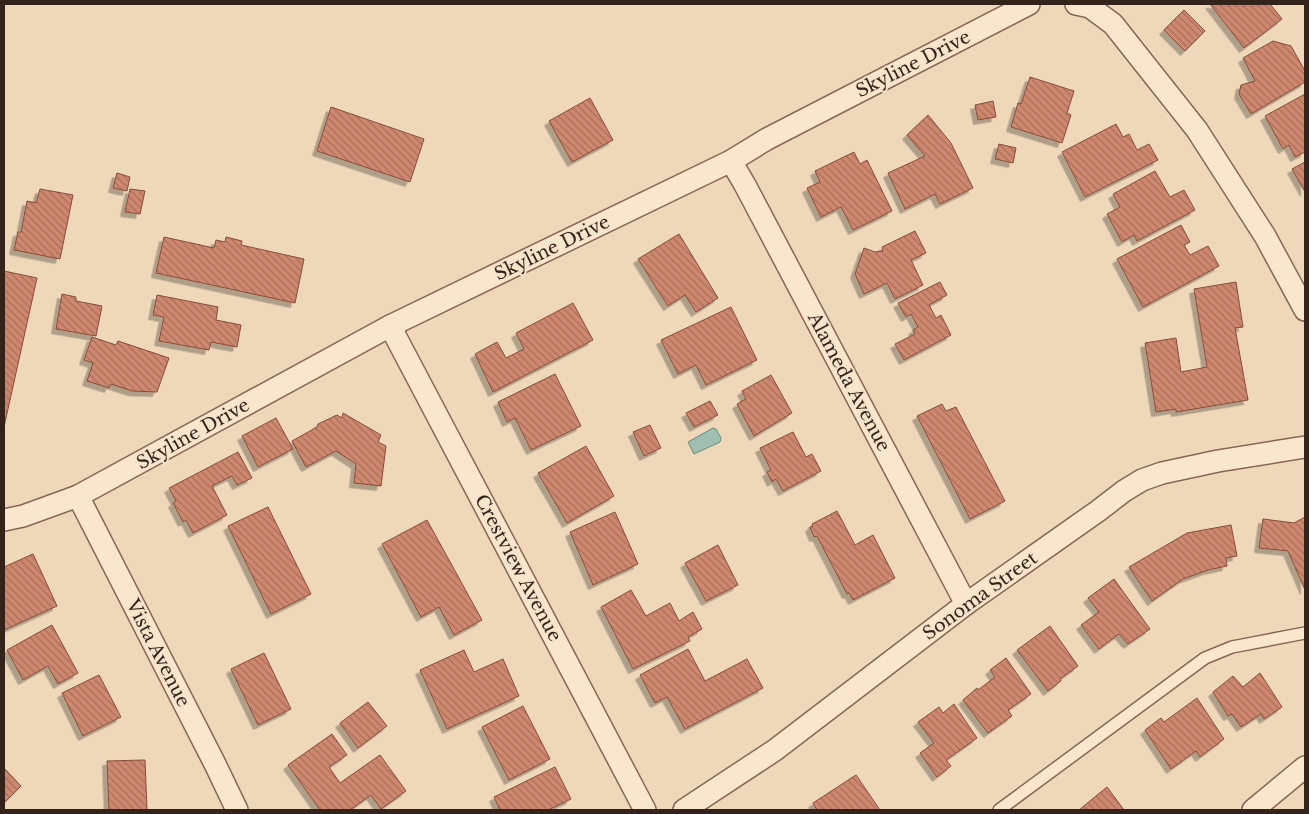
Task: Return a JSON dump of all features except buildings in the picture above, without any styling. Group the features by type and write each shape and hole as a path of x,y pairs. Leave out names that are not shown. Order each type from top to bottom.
{"street":[{"name":"Skyline Drive","path":"4,520 23,516 78,496 390,326 731,161 767,139 1029,4"},
{"path":"1076,4 1090,7 1113,24 1197,130 1265,236 1305,310"},
{"name":"Alameda Avenue","path":"731,161 966,604"},
{"name":"Crestview Avenue","path":"390,326 645,810"},
{"name":"Sonoma Street","path":"684,810 775,750 966,604 1142,480 1162,473 1218,460 1305,448"},
{"name":"Vista Avenue","path":"78,496 215,764 236,810"},
{"path":"1253,810 1305,767"}],"lane":[{"path":"999,810 1205,658 1232,647 1305,633"}],"shaded area":[{"path":"713,428 716,429 721,438 720,442 694,454 688,442"}]}
